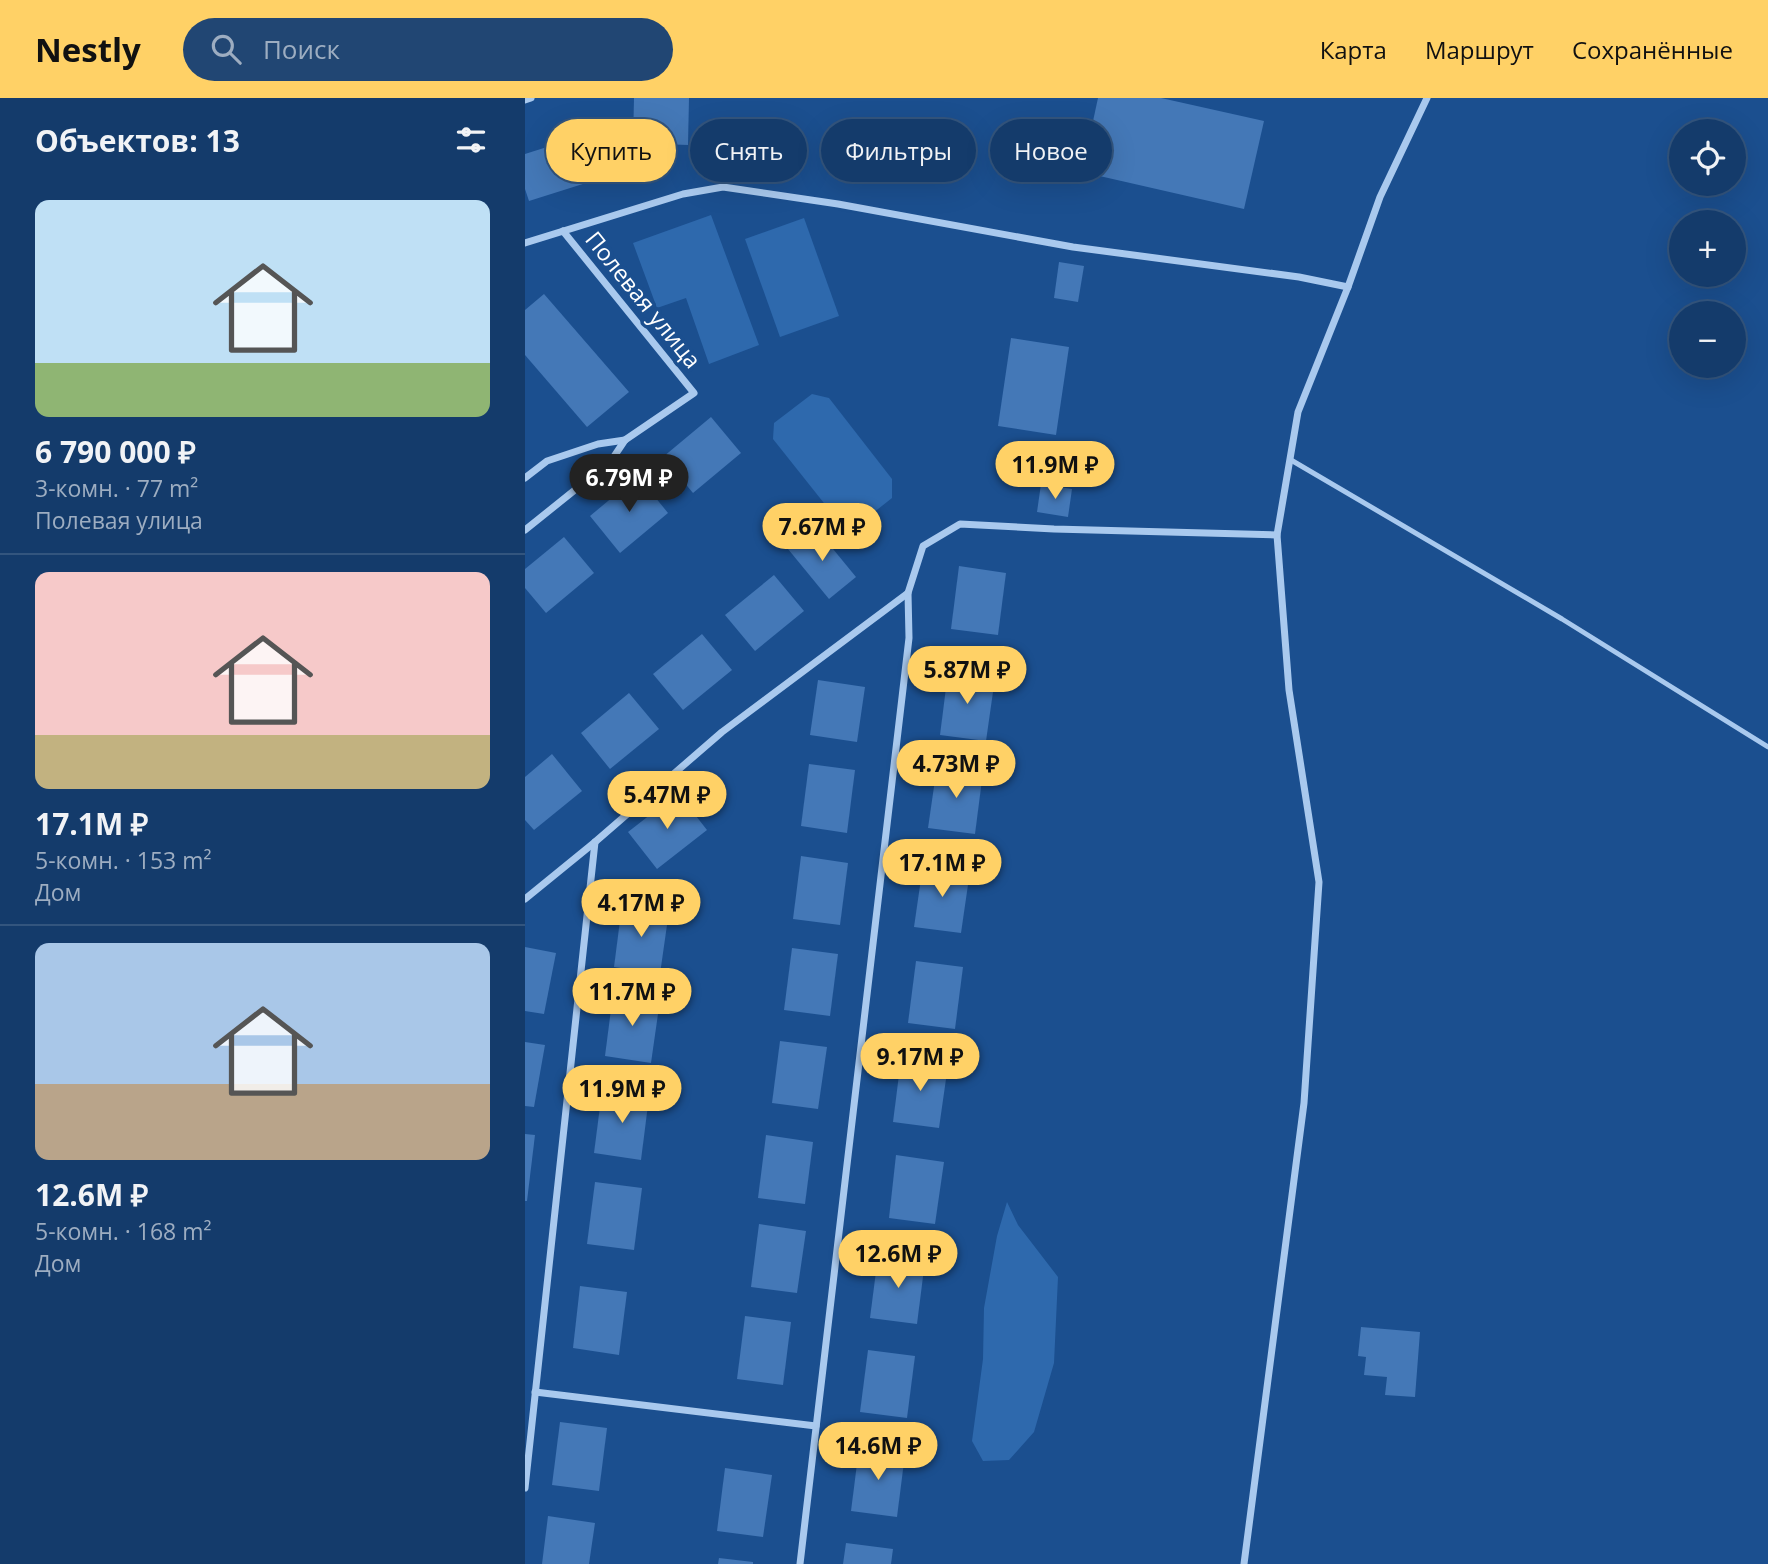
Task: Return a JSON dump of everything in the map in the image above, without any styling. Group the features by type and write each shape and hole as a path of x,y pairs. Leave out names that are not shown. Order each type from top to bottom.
{"street":[{"path":"525,100 531,98"},
{"path":"1244,1564 1304,1102 1319,882 1289,690 1277,535 1298,412 1348,287 1380,197 1427,98"},
{"path":"525,243 683,194 723,187 838,204 1073,247 1299,277 1348,287"},
{"name":"Полевая улица","path":"525,530 611,461 625,440 694,393 563,231"},
{"name":"Полевая улица","path":"525,478 547,461 599,444 625,440"},
{"path":"800,1564 909,638 908,593 923,546 960,524 1277,535"},
{"path":"525,899 722,732 908,593"},
{"path":"525,1488 595,842"},
{"path":"535,1392 816,1426"}],"lane":[{"path":"1291,460 1562,619 1768,747"}],"shaded area":[{"path":"711,215 759,345 709,364 686,298 657,308 633,243"},
{"path":"804,218 839,316 780,337 745,239"},
{"path":"812,394 829,398 892,479 892,498 854,528 839,522 773,439 774,423"},
{"path":"1007,1202 1018,1225 1058,1277 1054,1363 1034,1432 1009,1460 983,1461 972,1441 983,1359 984,1308 997,1236"}],"building":[{"path":"634,98 689,98 688,145 676,145 676,119 634,119"},
{"path":"1098,98 1161,98 1264,121 1244,209 1112,179 1112,119 1093,119"},
{"path":"546,147 546,182 586,183 529,201 525,189 525,154"},
{"path":"1059,262 1084,266 1078,302 1054,298"},
{"path":"544,294 629,392 587,427 525,355 525,310"},
{"path":"1011,338 1069,347 1056,435 998,426"},
{"path":"711,417 741,453 693,493 663,457"},
{"path":"638,476 668,513 620,553 590,516"},
{"path":"1041,484 1072,489 1068,517 1037,512"},
{"path":"815,527 856,577 829,599 788,549"},
{"path":"564,537 594,573 546,613 525,588 525,569"},
{"path":"959,566 1006,573 998,635 951,629"},
{"path":"774,575 804,611 755,651 725,615"},
{"path":"702,634 732,670 683,710 653,674"},
{"path":"948,672 995,678 986,741 940,735"},
{"path":"818,680 865,687 857,742 810,735"},
{"path":"629,693 659,729 610,769 581,733"},
{"path":"552,754 582,791 534,830 525,820 525,777"},
{"path":"809,764 855,770 847,833 801,826"},
{"path":"937,766 983,772 975,834 928,828"},
{"path":"678,793 707,830 657,869 628,832"},
{"path":"801,856 848,863 840,925 793,919"},
{"path":"923,865 970,871 961,933 914,927"},
{"path":"622,905 669,911 660,974 614,967"},
{"path":"525,947 556,953 544,1014 525,1011"},
{"path":"792,948 838,954 830,1016 784,1010"},
{"path":"916,961 963,967 955,1029 908,1023"},
{"path":"613,994 660,1000 651,1063 605,1056"},
{"path":"780,1041 827,1047 818,1109 772,1103"},
{"path":"525,1042 545,1045 534,1107 525,1106"},
{"path":"901,1059 948,1065 939,1128 893,1122"},
{"path":"602,1091 649,1097 641,1160 594,1153"},
{"path":"525,1134 535,1135 527,1201 525,1201"},
{"path":"766,1135 813,1142 805,1204 758,1198"},
{"path":"896,1155 944,1162 935,1224 889,1218"},
{"path":"595,1182 642,1188 634,1250 587,1244"},
{"path":"759,1224 806,1231 797,1293 751,1287"},
{"path":"878,1256 925,1261 917,1324 870,1318"},
{"path":"580,1286 627,1292 619,1355 573,1348"},
{"path":"745,1316 791,1322 783,1385 737,1379"},
{"path":"1361,1327 1420,1332 1415,1397 1385,1395 1387,1377 1364,1375 1366,1357 1358,1356"},
{"path":"868,1350 915,1356 907,1418 860,1412"},
{"path":"560,1422 607,1428 599,1491 552,1485"},
{"path":"859,1448 905,1454 897,1517 851,1511"},
{"path":"725,1468 772,1475 763,1537 717,1531"},
{"path":"548,1516 595,1523 589,1564 542,1564"},
{"path":"846,1543 893,1549 891,1564 843,1564"},
{"path":"719,1558 753,1562 753,1564 718,1564"}]}
